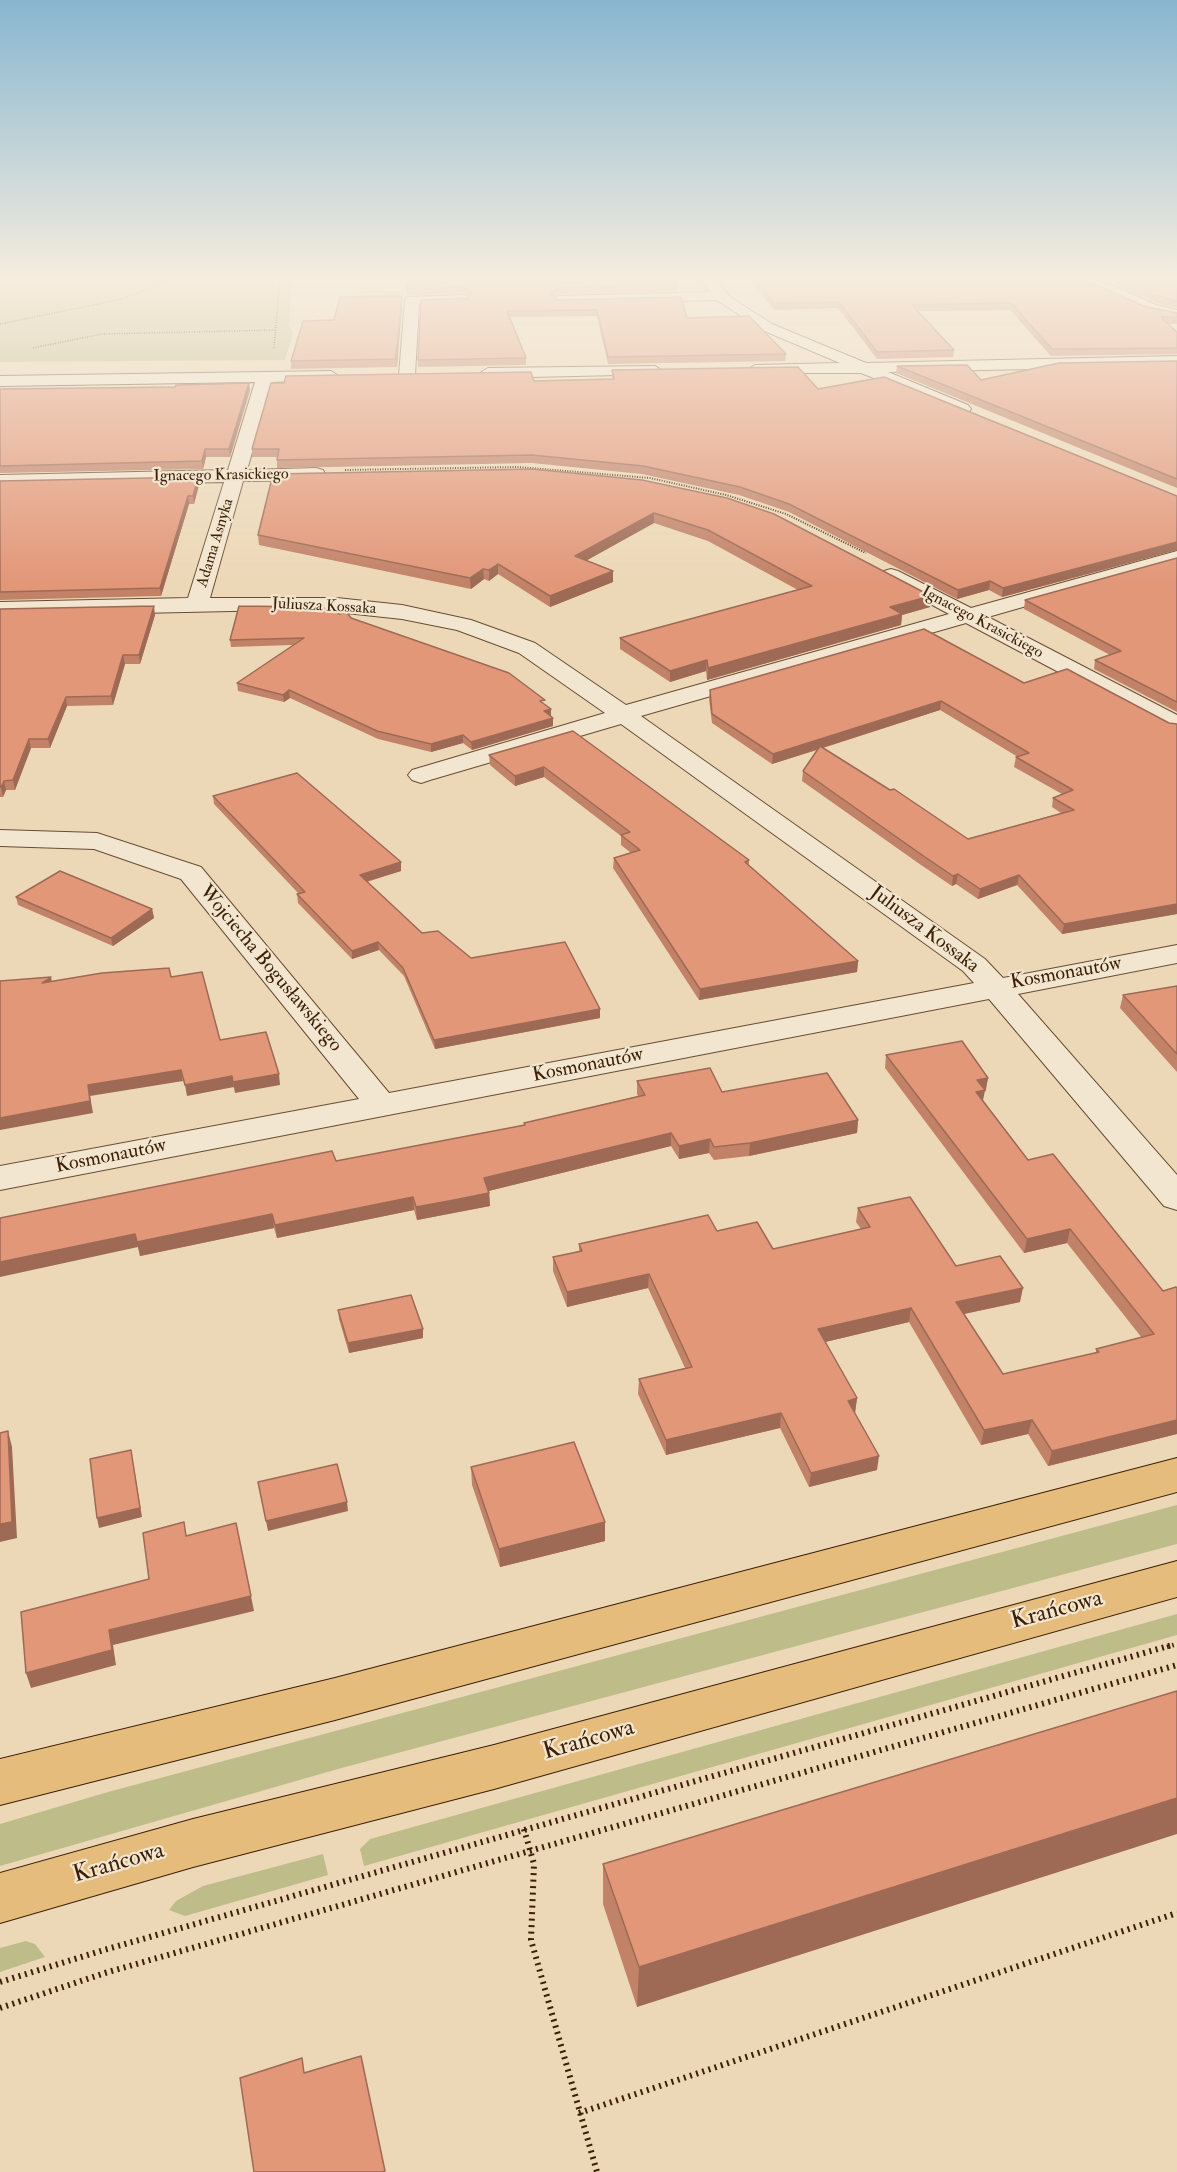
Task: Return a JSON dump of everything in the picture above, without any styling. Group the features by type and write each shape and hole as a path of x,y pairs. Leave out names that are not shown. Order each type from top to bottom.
{"main road":[{"path":"0,1782 335,1699 1177,1475"},
{"name":"Krańcowa","path":"0,1898 194,1843 494,1767 1177,1579"}],"street":[{"path":"0,381 109,379"},
{"name":"Adama Asnyka","path":"197,605 264,379"},
{"path":"890,379 979,416"},
{"name":"Ignacego Krasickiego","path":"0,481 342,472"},
{"path":"421,775 623,714 1177,557"},
{"name":"Ignacego Krasickiego","path":"871,560 969,616 1177,725"},
{"name":"Juliusza Kossaka","path":"0,609 337,605 402,612 463,625 527,648 974,965 996,987 1177,1198"},
{"name":"Wojciecha Bogusławskiego","path":"0,838 97,841 191,873 381,1106"},
{"name":"Kosmonautów","path":"0,1178 1177,954"}],"path":[{"path":"342,472 518,467 650,478 726,495 786,514 871,560"},
{"path":"0,1982 524,1829 1177,1644"},
{"path":"0,2008 105,1973 1177,1665"},
{"path":"524,1829 534,1864 531,1940 597,2172"},
{"path":"579,2113 1177,1912"}],"shaded area":[{"path":"1177,1505 1177,1544 338,1769 0,1866 0,1824 108,1792"},
{"path":"1177,1614 1177,1635 364,1866 360,1849 370,1839"},
{"path":"323,1854 328,1875 185,1916 169,1910 176,1901 203,1886"},
{"path":"26,1941 35,1944 45,1957 0,1972 0,1948"}],"building":[{"path":"285,379 809,379 818,389 871,379 890,379 1177,496 1177,542 1003,588 990,581 958,590 789,504 740,487 643,466 532,455 277,460 279,449 252,449 271,383 284,383"},
{"path":"930,379 1177,379 1177,479"},
{"path":"249,383 229,449 205,449 202,461 0,466 0,389 175,387 176,385"},
{"path":"532,469 642,480 727,498 774,514 931,596 890,607 902,614 708,668 707,660 670,671 620,638 812,586 708,530 654,513 575,556 613,571 550,596 498,564 489,570 483,569 470,578 258,535 273,474"},
{"path":"198,477 193,496 188,496 160,588 0,592 0,481"},
{"path":"1177,558 1177,702 1095,660 1121,651 1025,600"},
{"path":"154,606 139,655 123,655 111,696 66,697 48,739 29,739 13,780 4,781 0,787 0,609"},
{"path":"239,606 320,607 340,614 345,610 351,618 509,673 545,700 540,701 551,709 544,711 553,718 471,742 463,735 431,744 377,731 289,690 283,695 237,683 304,638 230,640"},
{"path":"924,629 1024,683 1067,669 1169,723 1177,724 1177,904 1064,924 1019,875 980,889 958,874 953,876 803,771 820,746 890,790 894,789 968,839 1074,810 1053,798 1073,790 1016,757 1029,753 941,701 773,754 712,714 710,690"},
{"path":"573,731 749,860 745,862 858,961 700,989 614,858 640,850 621,835 630,832 544,767 515,776 489,755"},
{"path":"297,773 401,862 360,875 422,933 438,931 471,958 565,942 600,1009 434,1040 403,968 378,942 352,951 297,894 305,892 213,796"},
{"path":"60,871 152,909 111,938 16,897"},
{"path":"169,968 171,977 202,972 220,1040 266,1032 279,1074 233,1082 232,1076 185,1085 181,1070 88,1085 90,1101 0,1118 0,981 51,977 42,983 102,973"},
{"path":"1177,986 1177,1054 1123,995"},
{"path":"962,1041 988,1078 977,1080 985,1090 976,1092 1028,1160 1053,1154 1163,1291 1177,1288 1177,1420 1052,1451 1032,1420 984,1430 911,1308 818,1329 857,1398 848,1401 879,1456 811,1473 781,1413 666,1440 639,1379 692,1367 649,1274 567,1292 553,1257 582,1251 579,1244 708,1215 717,1231 757,1222 773,1249 870,1227 858,1208 910,1197 956,1266 1000,1256 1023,1288 956,1302 1003,1374 1099,1352 1096,1349 1154,1334 1070,1229 1027,1239 886,1055"},
{"path":"710,1068 722,1092 827,1073 858,1120 750,1143 714,1147 710,1139 679,1146 671,1133 484,1178 489,1193 454,1200 416,1207 413,1197 275,1225 272,1214 137,1242 135,1234 0,1262 0,1218 332,1151 336,1161 525,1125 524,1123 645,1095 637,1081"},
{"path":"411,1295 423,1329 348,1343 338,1310"},
{"path":"8,1431 12,1522 0,1524 0,1433"},
{"path":"574,1442 605,1522 499,1549 471,1467"},
{"path":"131,1450 140,1508 97,1518 90,1459"},
{"path":"337,1464 347,1502 266,1521 258,1482"},
{"path":"184,1522 186,1536 236,1523 251,1596 109,1630 112,1650 26,1673 21,1612 149,1579 143,1533"},
{"path":"1177,1691 1177,1798 639,1967 603,1864"},
{"path":"361,2056 385,2171 254,2172 240,2078 302,2058 304,2073"}]}
